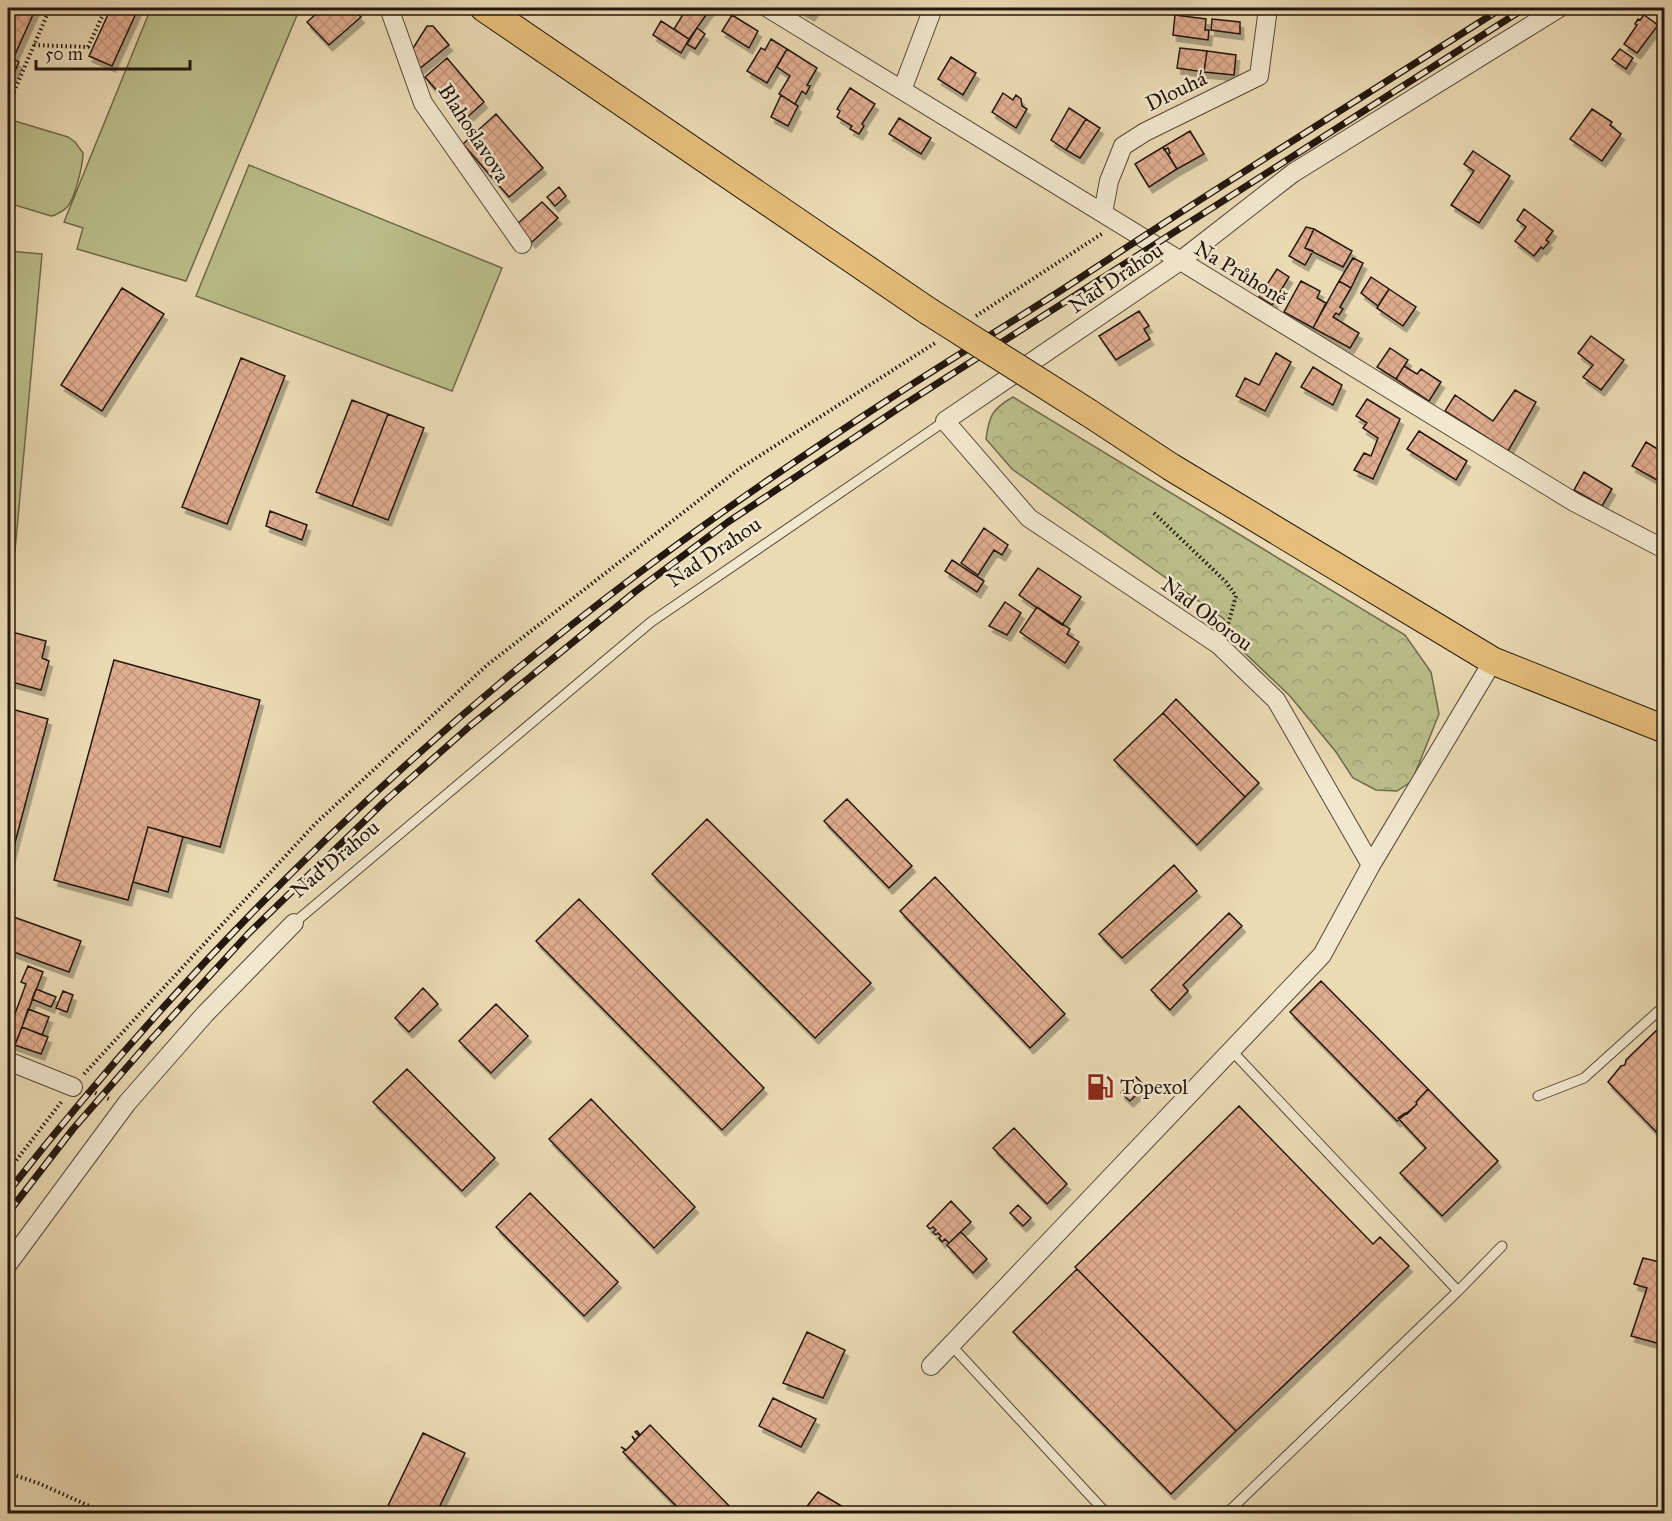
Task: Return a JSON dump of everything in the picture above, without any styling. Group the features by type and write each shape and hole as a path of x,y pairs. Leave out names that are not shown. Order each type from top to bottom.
{"main road":[{"path":"484,8 928,311 1171,467 1493,661 1665,729"}],"street":[{"name":"Blahoslavova","path":"389,8 423,103 522,244"},
{"name":"Na Průhoně","path":"768,8 1574,502 1665,549"},
{"path":"902,90 933,8"},
{"name":"Nad Drahou","path":"945,422 1180,261 1293,173 1559,8"},
{"name":"Dlouhá","path":"1111,218 1109,181 1123,146 1145,132 1258,76 1267,16"},
{"name":"Nad Oborou","path":"945,422 1029,518 1219,645 1276,700 1371,864"},
{"path":"931,1366 1322,955 1371,864 1493,661"},
{"name":"Nad Drahou","path":"8,1264 127,1103 204,1014 294,923"},
{"path":"8,1061 73,1087"}],"lane":[{"name":"Nad Drahou","path":"294,923 651,622 945,422"},
{"path":"1538,1096 1584,1078 1665,1006"},
{"path":"1231,1050 1458,1292"},
{"path":"1226,1514 1458,1292 1502,1246"},
{"path":"951,1345 1107,1514"}],"path":[{"path":"8,102 50,8"},
{"path":"34,45 88,47 106,8"},
{"path":"971,319 1111,218"},
{"path":"8,1171 73,1087 315,824 486,666 739,469 942,339"},
{"path":"1154,513 1226,582 1236,596 1230,622 1219,645"},
{"path":"73,1087 90,1090 111,1100 127,1103"},
{"path":"8,1473 38,1483 107,1514"}],"green space":[{"path":"151,8 300,8 186,281 77,249 83,228 64,222"},
{"path":"8,119 68,137 83,153 73,196 68,206 60,213 51,216 8,203"},
{"path":"249,165 502,268 452,391 196,296"},
{"path":"8,251 42,254 15,551 8,550"},
{"path":"1013,397 1405,635 1431,672 1439,714 1412,781 1397,791 1376,790 1353,778 1336,752 1290,696 1229,638 1224,619 1012,469 986,439 989,424 996,409"}],"building":[{"path":"8,8 36,8 13,59 19,62 10,82 8,81"},
{"path":"111,8 138,9 112,66 89,56"},
{"path":"323,8 352,8 361,17 329,45 307,22"},
{"path":"687,8 711,8 689,39 674,29"},
{"path":"798,8 816,8 811,15"},
{"path":"732,15 758,31 749,48 722,31"},
{"path":"1175,15 1206,19 1205,30 1209,30 1208,40 1173,35"},
{"path":"1644,15 1658,25 1637,53 1624,44 1637,25 1635,24 1638,19 1640,20"},
{"path":"1212,19 1240,22 1240,34 1211,30"},
{"path":"661,21 689,39 681,53 653,35"},
{"path":"427,26 433,26 449,45 419,69 410,53"},
{"path":"697,28 705,34 695,49 687,44"},
{"path":"771,39 787,49 767,83 747,71 761,48 765,50"},
{"path":"1180,48 1207,51 1204,72 1177,68"},
{"path":"787,49 817,68 807,85 810,86 806,94 802,91 795,104 779,94 790,76 777,67"},
{"path":"1620,49 1633,58 1626,69 1612,59"},
{"path":"1207,51 1236,55 1234,75 1204,72"},
{"path":"951,57 976,73 963,95 938,79"},
{"path":"447,58 484,102 463,121 425,77"},
{"path":"850,88 875,104 862,124 864,126 859,134 850,129 852,126 837,117 840,111 837,109"},
{"path":"1003,93 1013,100 1016,95 1021,99 1022,106 1027,109 1016,128 992,112"},
{"path":"781,95 798,106 788,126 771,117"},
{"path":"1069,108 1086,119 1066,150 1051,140"},
{"path":"1592,109 1612,122 1610,125 1621,134 1602,161 1570,139"},
{"path":"496,114 543,168 509,197 463,144"},
{"path":"899,118 931,138 921,154 889,134"},
{"path":"1086,119 1100,128 1080,158 1066,150"},
{"path":"1190,131 1204,154 1177,169 1168,154 1170,153 1168,148 1164,150 1163,147"},
{"path":"1163,147 1177,169 1149,187 1135,164"},
{"path":"1473,151 1510,176 1479,223 1451,205 1474,171 1464,164"},
{"path":"559,187 566,196 555,206 547,197"},
{"path":"542,202 558,218 532,242 516,225"},
{"path":"1524,209 1553,231 1546,240 1549,242 1543,249 1541,247 1534,256 1515,241 1526,227 1517,220"},
{"path":"1306,227 1314,229 1305,248 1313,251 1305,265 1289,256"},
{"path":"1314,229 1352,251 1343,267 1305,248"},
{"path":"1353,258 1363,263 1351,288 1339,281"},
{"path":"1277,269 1289,277 1272,305 1259,297"},
{"path":"1371,277 1389,289 1378,306 1361,293"},
{"path":"1301,281 1320,291 1317,298 1326,303 1313,328 1284,312"},
{"path":"1339,281 1351,288 1340,307 1343,309 1339,315 1336,313 1333,317 1359,333 1350,348 1313,328"},
{"path":"122,288 164,314 102,411 61,385"},
{"path":"1389,289 1416,307 1403,326 1377,308"},
{"path":"1139,311 1149,326 1144,329 1150,339 1116,360 1099,336"},
{"path":"1591,336 1624,360 1601,390 1583,377 1593,365 1578,353"},
{"path":"1390,348 1408,360 1396,379 1377,367"},
{"path":"1276,353 1291,362 1265,411 1236,396 1245,378 1259,385"},
{"path":"241,358 285,376 227,524 182,507"},
{"path":"1404,366 1417,374 1421,369 1441,382 1429,401 1396,379"},
{"path":"1313,367 1342,385 1333,405 1301,387"},
{"path":"1515,390 1536,402 1508,451 1445,411 1455,395 1493,421"},
{"path":"1367,399 1400,419 1373,479 1354,470 1364,453 1371,456 1378,438 1363,428 1367,423 1356,416"},
{"path":"352,400 388,414 352,506 316,492"},
{"path":"388,414 424,428 388,520 352,506"},
{"path":"1419,431 1467,461 1456,480 1407,449"},
{"path":"1646,442 1664,453 1664,484 1632,466"},
{"path":"1584,472 1612,489 1602,506 1574,490"},
{"path":"270,511 307,525 302,540 266,526"},
{"path":"984,528 1008,545 1002,555 994,550 978,575 961,563"},
{"path":"952,560 984,581 977,592 945,571"},
{"path":"1038,568 1081,597 1062,625 1019,595"},
{"path":"1005,602 1021,613 1007,635 989,626"},
{"path":"1037,607 1070,629 1067,634 1079,642 1065,663 1020,632"},
{"path":"8,631 46,641 42,658 49,661 41,690 8,681"},
{"path":"114,660 260,700 220,847 148,827 128,900 54,880"},
{"path":"1176,699 1259,783 1245,797 1163,713"},
{"path":"8,708 48,719 9,865 8,864"},
{"path":"1163,713 1245,797 1197,845 1114,760"},
{"path":"847,799 912,866 889,888 824,821"},
{"path":"707,819 871,983 815,1038 652,874"},
{"path":"148,827 183,837 168,892 133,882"},
{"path":"1174,865 1197,891 1122,958 1099,934"},
{"path":"935,877 1065,1014 1030,1048 900,911"},
{"path":"579,899 764,1088 722,1130 536,941"},
{"path":"1229,913 1242,926 1183,985 1188,991 1170,1010 1151,990"},
{"path":"8,915 81,941 69,972 8,950"},
{"path":"28,966 43,972 15,1045 8,1042 8,1017 13,1019 26,984 21,982"},
{"path":"1321,981 1428,1089 1416,1102 1417,1104 1397,1121 1290,1012"},
{"path":"423,988 438,1004 409,1032 395,1018"},
{"path":"36,989 56,997 51,1007 32,999"},
{"path":"63,991 73,995 67,1012 56,1008"},
{"path":"496,1004 528,1036 491,1073 459,1041"},
{"path":"28,1009 49,1017 42,1035 22,1027"},
{"path":"1664,1023 1664,1140 1608,1082 1621,1066 1625,1065 1626,1060"},
{"path":"22,1027 48,1037 41,1054 15,1045"},
{"path":"407,1069 495,1158 462,1191 373,1102"},
{"path":"1136,1077 1145,1086 1130,1101 1121,1093"},
{"path":"1428,1089 1498,1161 1442,1216 1400,1173 1426,1148 1398,1118 1407,1114"},
{"path":"591,1099 695,1207 654,1248 549,1139"},
{"path":"1239,1106 1373,1244 1380,1237 1409,1266 1236,1431 1075,1267"},
{"path":"1014,1128 1067,1184 1047,1204 993,1148"},
{"path":"530,1193 618,1282 584,1316 496,1227"},
{"path":"951,1201 971,1222 949,1243 945,1239 942,1242 939,1238 941,1236 933,1232 936,1230 927,1226"},
{"path":"1018,1205 1031,1218 1023,1226 1010,1213"},
{"path":"961,1232 987,1259 973,1273 947,1245"},
{"path":"1643,1258 1664,1263 1664,1345 1631,1336 1647,1288 1634,1284"},
{"path":"1077,1269 1236,1431 1171,1494 1013,1332"},
{"path":"807,1332 845,1350 823,1398 783,1383"},
{"path":"773,1398 816,1419 801,1447 759,1426"},
{"path":"650,1425 737,1514 684,1514 623,1452 625,1450 621,1447 626,1450 635,1441 632,1436 635,1440 639,1436 635,1432 637,1431 640,1435"},
{"path":"423,1433 465,1453 436,1514 384,1514"},
{"path":"818,1492 855,1514 810,1514 805,1509"}],"railway":[{"path":"8,1192 77,1107 223,943 379,790 545,646 697,530 832,437 1502,8"},
{"path":"8,1213 73,1129 248,934 384,802 470,726 636,591 728,522 902,406 1525,8"}],"place":[{"name":"Topexol","path":"1100,1087"}]}
